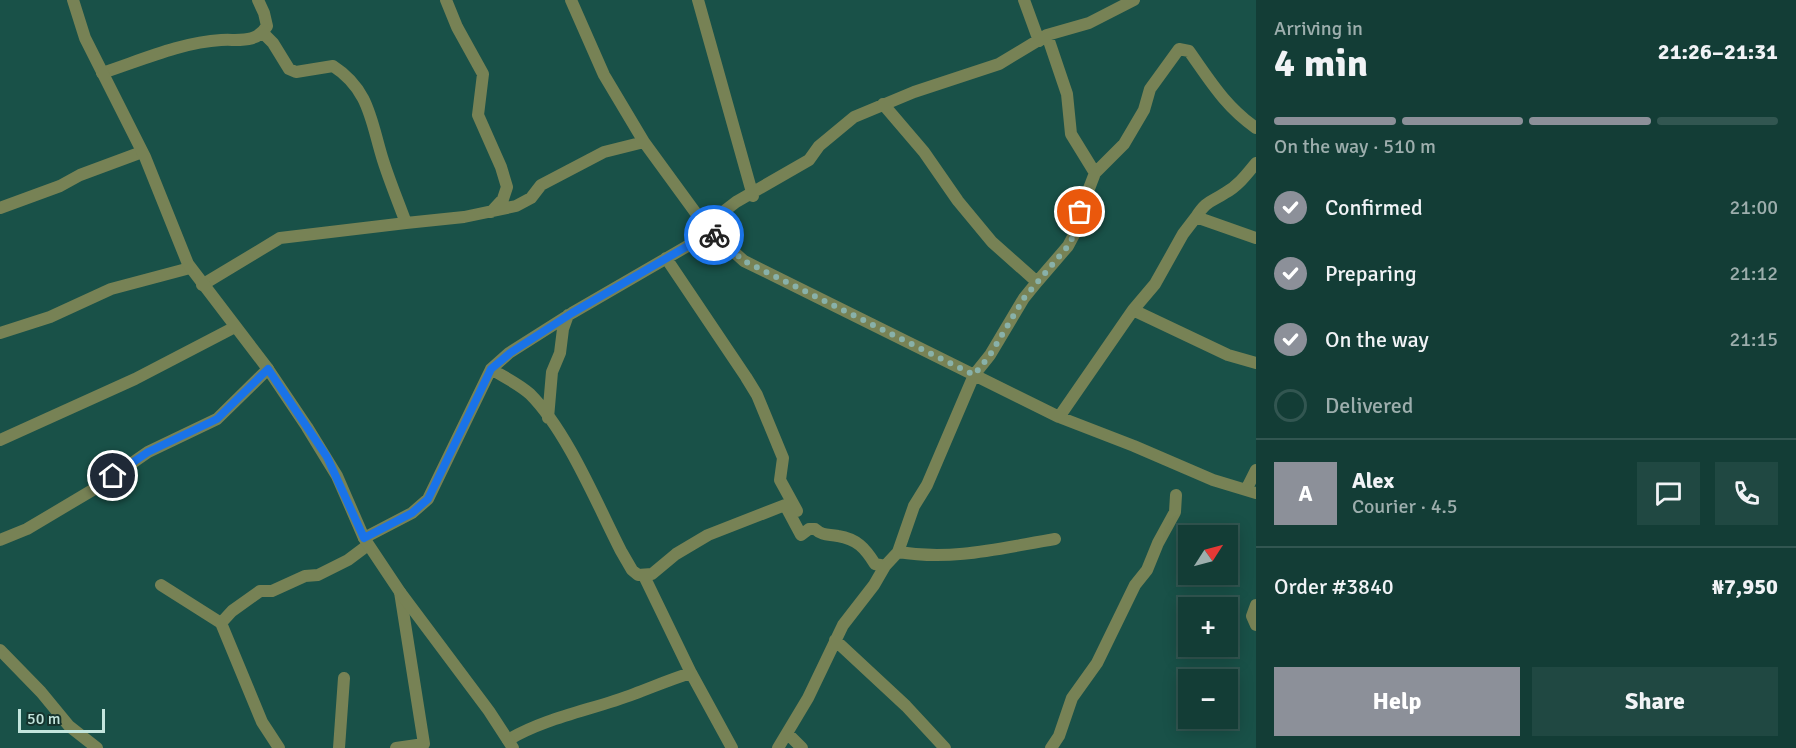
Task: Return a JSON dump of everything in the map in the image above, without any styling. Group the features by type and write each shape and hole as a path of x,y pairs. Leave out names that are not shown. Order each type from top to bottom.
{"street":[{"path":"73,0 85,38 142,152 190,268 268,369 327,457 366,541 400,592 451,657 511,744 530,727 691,673"},
{"path":"102,73 189,45 219,40 247,40 263,33 267,26 258,0"},
{"path":"446,0 457,27 483,74 478,116 501,167 507,187 503,199 490,213"},
{"path":"571,0 604,75 644,142 706,227 744,261 1059,417 1213,480 1251,492 1256,470"},
{"path":"698,0 748,196"},
{"path":"1024,0 1067,94 1071,134 1095,173"},
{"path":"221,623 232,611 260,591 272,591 305,576 318,575 348,560 366,541 412,513 428,499 491,369 510,353 568,315 691,244 692,230 706,227 720,219 723,212 809,160 819,146 854,117 946,80 966,76 999,64 1043,38 1089,22 1134,0"},
{"path":"263,33 273,43 289,69 296,72 333,66 356,85 371,115 382,157 406,223"},
{"path":"778,748 808,698 843,625 874,585 885,566 898,552 914,506 927,485 974,375 990,355 1024,298 1068,246 1076,231 1080,212 1095,173 1124,144 1144,110 1150,89 1179,49 1189,51 1224,101 1256,128"},
{"path":"883,104 924,152 980,229 1037,282"},
{"path":"202,285 280,238 490,213 516,206 531,198 541,185 603,152 644,142"},
{"path":"0,208 142,152"},
{"path":"1059,417 1133,310 1155,284 1183,234 1204,204 1225,194 1235,186 1256,162"},
{"path":"1196,217 1256,238"},
{"path":"666,258 734,357 757,395 783,458 780,480 801,521 809,529"},
{"path":"0,333 51,317 111,289 137,284 190,268"},
{"path":"1133,310 1228,356 1256,363"},
{"path":"548,418 552,372 560,353 563,329 568,315"},
{"path":"0,440 135,379 236,327"},
{"path":"0,540 27,529 96,488 148,452 217,419 268,369"},
{"path":"491,369 529,393 548,418 574,459 632,570 638,575 652,574 676,554 708,535 785,505 801,535 809,529 815,529 822,535 838,536 858,542 875,564 885,566"},
{"path":"1051,748 1059,736 1072,698 1096,663 1135,585 1147,570 1158,543 1175,512 1176,495"},
{"path":"898,552 925,556 985,553 1055,539"},
{"path":"644,576 691,673 732,748"},
{"path":"161,585 221,623 262,722 279,748"},
{"path":"396,748 423,746 400,592"},
{"path":"1256,605 1252,616 1256,625"},
{"path":"835,640 906,706 945,748"},
{"path":"0,650 41,692 69,726 97,748"},
{"path":"339,748 344,678"},
{"path":"787,733 802,748"}],"way so far":[{"path":"714,235 744,261 974,375 990,355 1024,298 1068,246 1076,231 1080,212"}],"route":[{"path":"113,476 148,452 217,419 268,369 327,457 364,538 412,513 428,499 491,369 510,353 572,313 691,244 692,230 706,227 714,235"}]}
